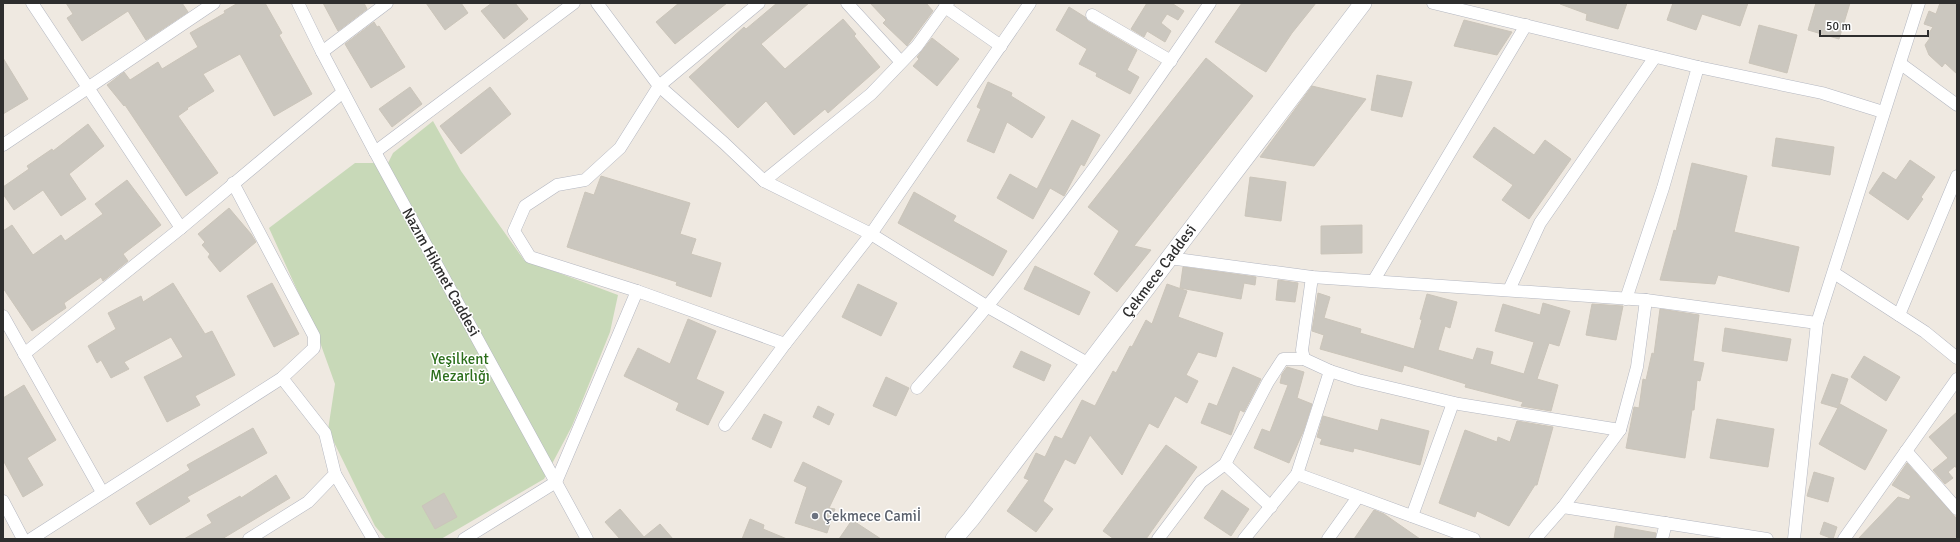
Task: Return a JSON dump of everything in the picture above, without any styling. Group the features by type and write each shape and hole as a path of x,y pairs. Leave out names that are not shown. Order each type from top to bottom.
{"main road":[{"name":"Çekmece Caddesi","path":"954,539 971,519 1363,3"}],"street":[{"path":"32,3 181,228"},
{"path":"3,145 214,3"},
{"name":"Nazım Hikmet Caddesi","path":"298,3 375,152 587,539"},
{"path":"322,52 387,3"},
{"path":"375,152 574,3"},
{"path":"597,3 659,86 724,143 764,181 872,234 988,307 1089,364"},
{"path":"759,3 659,86 620,148 585,180 557,186 525,206 514,231 530,257 637,291 786,344"},
{"path":"847,3 901,62"},
{"path":"724,425 872,234 1030,3"},
{"path":"917,388 988,307 1073,199 1171,61 1210,3"},
{"path":"1433,3 1698,67 1822,93 1883,112"},
{"path":"1794,539 1817,323 1834,273 1883,112 1901,64 1919,3"},
{"path":"764,181 871,94 917,46 947,5 1001,46"},
{"path":"1092,15 1171,61"},
{"path":"1374,280 1526,25"},
{"path":"1509,290 1540,223 1655,57"},
{"path":"1901,64 1957,105"},
{"path":"1626,299 1663,188 1698,67"},
{"path":"24,354 181,228 343,92"},
{"path":"1899,314 1957,176"},
{"path":"32,539 102,492 282,378 314,348 314,336 234,183"},
{"path":"1168,258 1312,277 1374,280 1646,300 1817,323"},
{"path":"1834,273 1899,314 1925,332 1957,358"},
{"path":"1304,359 1302,350 1312,277"},
{"path":"464,539 556,482 637,291"},
{"path":"1535,539 1563,507 1620,430 1637,367 1646,300"},
{"path":"3,316 102,492"},
{"path":"1158,539 1201,482 1225,464 1268,382 1283,359 1304,359 1330,371 1358,380 1453,403 1620,430"},
{"path":"1244,539 1297,474 1330,371"},
{"path":"282,378 325,433 335,474 373,539"},
{"path":"1844,539 1957,379"},
{"path":"1412,516 1453,403"},
{"path":"1906,451 1957,509"},
{"path":"1225,464 1271,507"},
{"path":"249,539 308,502 335,474"},
{"path":"1297,474 1474,539"},
{"path":"1328,539 1358,497"},
{"path":"3,501 23,539"},
{"path":"1563,507 1767,539"},
{"path":"1662,539 1666,523"}],"green space":[{"name":"Yeşilkent Mezarlığı","path":"433,121 461,171 524,260 618,295 610,332 572,426 544,479 441,539 386,539 375,526 328,430 335,384 317,334 269,228 355,163 388,163 393,153"}],"building":[{"path":"66,3 182,3 188,12 146,40 128,11 82,41 67,18 73,14"},
{"path":"238,3 265,3 282,33 279,35 312,94 274,116 240,54 203,74 214,91 187,108 188,109 178,116 218,173 186,196 125,105 124,106 107,85 124,72 130,80 158,62 162,69 198,47 190,33 225,13 224,11"},
{"path":"323,3 364,3 367,9 338,31"},
{"path":"426,3 461,3 468,13 445,30"},
{"path":"492,3 515,3 528,19 504,39 481,11"},
{"path":"679,3 727,3 675,44 656,22"},
{"path":"777,3 809,3 761,44 785,69 843,19 856,34 854,36 880,67 828,113 825,109 794,135 766,101 738,128 689,77 744,27 746,29"},
{"path":"870,3 926,3 933,11 907,46 883,23 886,20"},
{"path":"1147,3 1174,3 1173,4 1184,11 1178,20 1167,14 1161,23 1171,31 1165,42 1147,31 1144,37 1131,29"},
{"path":"1242,3 1316,3 1292,33 1266,72 1215,42"},
{"path":"1560,3 1627,3 1618,29 1586,20 1587,14"},
{"path":"1673,3 1748,3 1740,26 1702,14 1696,30 1667,20"},
{"path":"1816,3 1850,3 1839,39 1808,30"},
{"path":"1940,3 1957,3 1957,74 1945,63 1942,67 1929,55 1925,45 1930,38 1927,36 1933,27 1924,24 1929,11 1936,14"},
{"path":"1069,7 1085,17 1088,21 1137,50 1127,70 1139,77 1130,94 1096,76 1097,73 1079,64 1087,49 1056,30"},
{"path":"1464,20 1512,32 1497,55 1454,46"},
{"path":"374,22 377,27 379,26 405,67 371,88 345,44"},
{"path":"1759,25 1797,35 1787,73 1749,63"},
{"path":"932,38 959,59 937,86 913,66 919,59 917,57"},
{"path":"3,58 28,99 3,114"},
{"path":"1206,58 1253,96 1134,246 1151,250 1117,292 1094,274 1119,231 1088,207"},
{"path":"1377,75 1412,82 1402,117 1371,110"},
{"path":"988,82 1012,93 1011,96 1045,117 1032,138 1007,122 994,153 967,141 981,109 977,107"},
{"path":"1312,86 1366,99 1314,166 1260,157"},
{"path":"410,87 422,104 392,127 379,109"},
{"path":"490,87 511,114 461,154 440,126"},
{"path":"1072,120 1100,135 1084,166 1081,164 1064,196 1050,188 1033,219 997,198 1010,174 1037,189"},
{"path":"88,124 104,146 69,174 86,199 61,216 43,190 14,210 3,194 3,187 29,169 27,166 52,149 53,151"},
{"path":"1494,127 1534,155 1545,140 1571,159 1529,219 1502,200 1513,185 1473,157"},
{"path":"1776,138 1834,147 1830,175 1772,166"},
{"path":"1910,160 1935,177 1921,197 1923,199 1908,220 1869,193 1883,172 1896,180"},
{"path":"1692,163 1747,176 1734,232 1799,247 1789,292 1718,275 1715,284 1660,280 1674,230 1676,231"},
{"path":"601,176 690,203 680,234 696,239 691,254 721,263 711,297 676,285 677,282 567,247 585,192 594,195"},
{"path":"1250,177 1286,182 1281,221 1245,216"},
{"path":"127,180 161,225 123,254 128,261 103,281 101,277 64,303 66,308 32,331 3,288 3,231 12,225 33,255 61,235 65,241 103,214 95,204"},
{"path":"914,192 956,216 953,221 1007,251 993,276 898,223"},
{"path":"229,208 256,242 220,272 208,257 210,254 202,245 205,242 198,234"},
{"path":"1362,225 1362,253 1321,254 1321,226"},
{"path":"1035,266 1090,292 1079,315 1024,289"},
{"path":"1183,267 1256,277 1255,285 1244,283 1241,299 1180,288"},
{"path":"1278,280 1298,283 1295,302 1276,300"},
{"path":"173,283 205,334 212,331 235,375 195,396 200,405 167,422 144,377 183,357 171,337 124,362 129,369 111,378 101,360 97,363 88,346 116,329 108,313 141,296 143,302"},
{"path":"272,283 299,334 274,347 247,296"},
{"path":"858,284 897,303 881,336 842,317"},
{"path":"1167,284 1187,291 1178,317 1223,333 1216,357 1198,352 1186,375 1198,381 1187,403 1175,396 1158,428 1149,423 1122,475 1090,435 1075,464 1065,459 1043,501 1053,509 1036,532 1007,511 1029,480 1024,478 1036,453 1045,457 1055,436 1062,439 1082,400 1095,406 1113,371 1116,373 1146,320 1152,324"},
{"path":"1318,293 1330,297 1324,318 1361,329 1360,333 1414,349 1427,294 1457,302 1450,328 1445,326 1438,350 1473,360 1477,348 1493,352 1490,364 1524,374 1534,342 1495,331 1503,304 1540,315 1543,303 1570,311 1559,346 1549,343 1537,379 1558,385 1551,411 1521,406 1523,402 1465,387 1466,384 1404,365 1402,372 1320,349 1324,335 1312,331"},
{"path":"1592,304 1623,306 1616,340 1586,335"},
{"path":"1660,309 1699,315 1693,361 1704,363 1700,381 1697,380 1694,410 1692,410 1685,458 1626,448 1634,407 1639,408 1643,379 1646,380 1652,353 1654,354"},
{"path":"688,319 716,331 696,379 724,392 708,425 676,410 679,403 624,376 638,348 670,364"},
{"path":"1725,328 1791,339 1787,361 1722,351"},
{"path":"1021,351 1051,365 1044,381 1013,367"},
{"path":"1864,356 1900,377 1886,401 1851,377"},
{"path":"1233,367 1261,379 1244,412 1240,410 1231,435 1201,423 1209,403 1217,406"},
{"path":"1287,367 1304,372 1297,398 1312,404 1303,432 1289,463 1254,448 1262,429 1270,432 1288,385 1280,383 1282,374"},
{"path":"1832,374 1848,379 1838,408 1821,403"},
{"path":"886,377 909,388 896,416 873,406"},
{"path":"24,385 56,440 27,458 43,485 23,497 3,460 3,398"},
{"path":"1840,404 1887,430 1865,470 1819,444"},
{"path":"818,406 834,414 829,425 813,417"},
{"path":"1957,412 1957,469 1955,466 1948,472 1953,478 1945,484 1933,470 1948,458 1929,437"},
{"path":"764,414 782,422 771,448 752,439"},
{"path":"1323,416 1378,431 1381,419 1429,431 1420,465 1354,448 1353,452 1320,444 1322,439 1317,437"},
{"path":"1717,419 1774,429 1768,467 1710,458"},
{"path":"1517,421 1553,427 1537,485 1535,485 1509,526 1477,511 1475,517 1439,503 1465,430 1497,442 1498,437 1510,442"},
{"path":"253,428 267,453 187,497 190,501 150,525 136,503 190,470 187,465"},
{"path":"1166,445 1197,467 1146,539 1114,539 1103,531"},
{"path":"803,462 842,481 829,508 835,509 827,533 795,523 807,487 794,481"},
{"path":"1907,463 1957,519 1957,536 1953,539 1858,539 1898,497 1909,500 1911,496 1892,485"},
{"path":"1814,472 1834,478 1828,502 1807,496"},
{"path":"276,475 290,498 222,539 184,539 212,523 207,515 240,496 241,498"},
{"path":"1222,490 1249,509 1231,536 1204,518"},
{"path":"444,493 457,517 435,529 422,506"},
{"path":"620,509 644,537 660,524 673,539 620,539 605,522"},
{"path":"1374,510 1384,514 1420,539 1354,539"},
{"path":"750,519 764,525 763,529 787,539 742,539"},
{"path":"852,520 881,539 839,539"},
{"path":"1824,522 1837,527 1833,539 1820,534"},
{"path":"1616,526 1656,533 1655,539 1614,539"}],"place":[{"name":"Çekmece Camiİ","path":"815,516"}]}
